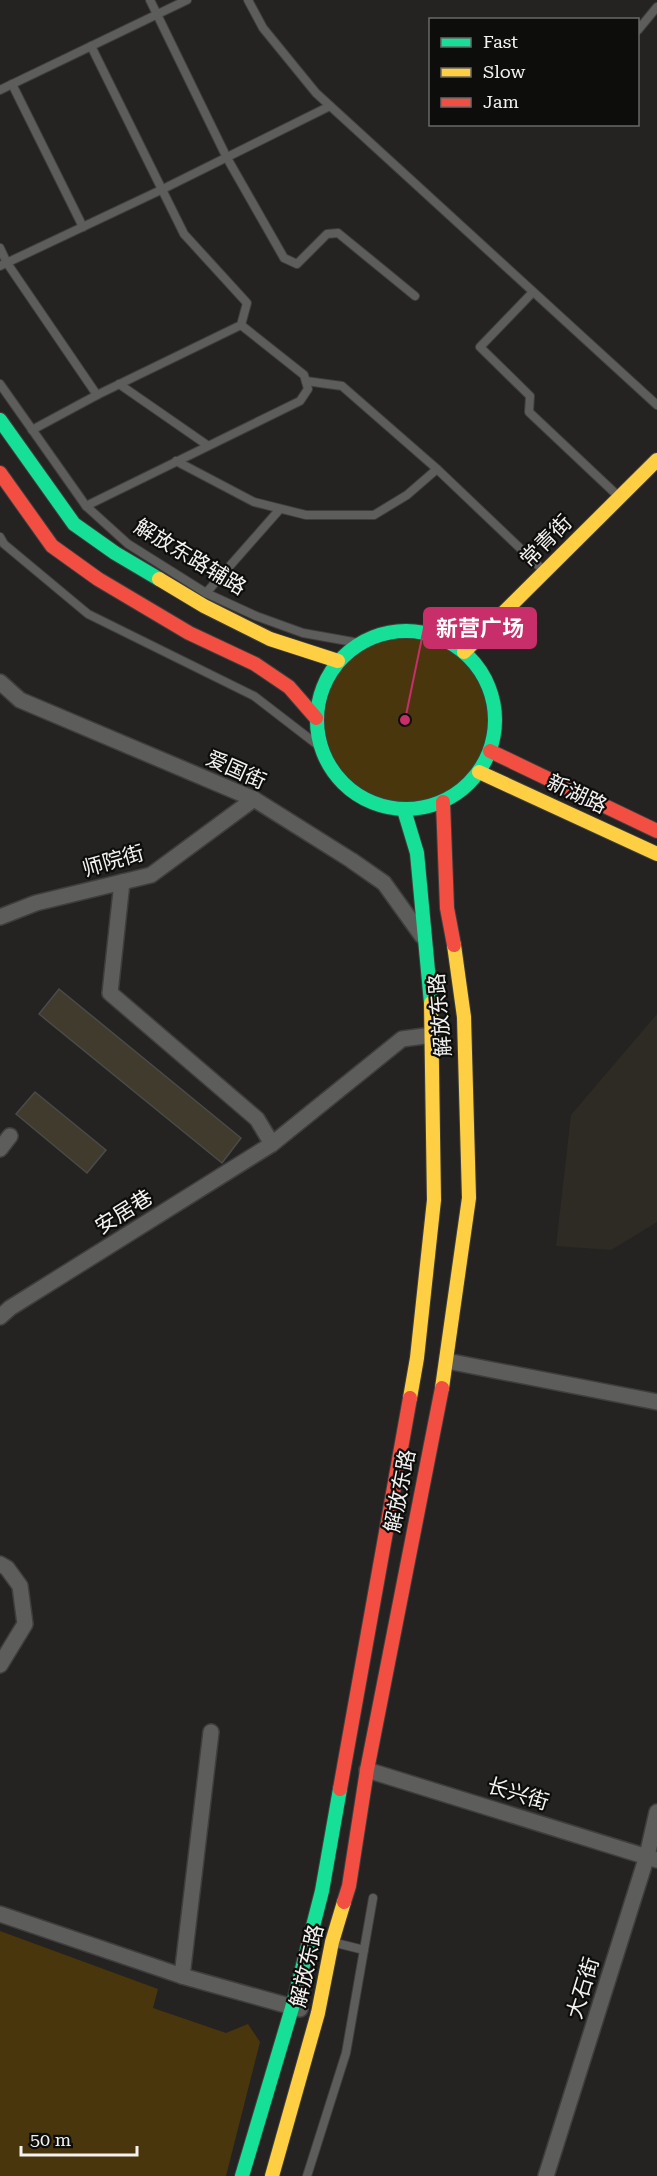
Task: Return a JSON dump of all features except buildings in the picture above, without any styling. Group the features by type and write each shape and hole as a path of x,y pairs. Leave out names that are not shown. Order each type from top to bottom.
{"main road":[{"path":"0,420 74,524 115,553 204,606 270,639 338,661"},
{"name":"常青街","path":"464,652 657,460"},
{"path":"0,473 52,546 98,579 189,633 255,664 289,687 316,718"},
{"path":"413,631 440,637 464,652 482,672 492,698 495,725 490,751 479,772 463,790 443,802 424,808 404,810 376,805 351,792 332,771 320,746 316,718 318,701 323,684 338,661 359,643 385,632 413,631"},
{"name":"新湖路","path":"490,751 657,831"},
{"name":"新湖路","path":"479,772 657,854"},
{"name":"解放东路","path":"272,2176 318,2013 332,1942 349,1886 367,1770 447,1361 469,1198 464,1017 458,963 447,908 443,802"},
{"name":"解放东路","path":"242,2176 292,2008 322,1891 417,1358 434,1200 432,1035 417,853 404,810"}],"street":[{"name":"爱国街","path":"0,682 20,700 254,800 351,860 384,884 424,939"},
{"name":"师院街","path":"0,917 36,903 151,875 254,800"},
{"path":"122,882 110,993 257,1119 272,1144"},
{"name":"安居巷","path":"0,1317 10,1308 272,1144 402,1039 432,1035"},
{"path":"0,1149 10,1136"},
{"path":"447,1361 657,1402"},
{"path":"0,1564 7,1568 20,1586 25,1623 0,1665"},
{"path":"182,1976 211,1732"},
{"name":"长兴街","path":"367,1770 652,1858"},
{"name":"大石街","path":"546,2176 652,1858 657,1812"},
{"path":"0,1914 182,1976 292,2008 318,2013"}],"lane":[{"path":"150,0 227,158 284,258 297,264 327,234 338,233 415,296"},
{"path":"0,90 187,0"},
{"path":"248,0 263,27 316,93 657,405"},
{"path":"639,29 657,8"},
{"path":"32,430 97,395 241,325 247,303 184,234 91,46"},
{"path":"12,84 83,227"},
{"path":"3,264 163,189 330,106"},
{"path":"0,248 3,264 97,395"},
{"path":"534,292 480,347 530,396 529,412 620,498"},
{"path":"86,506 300,401 308,389 304,375 241,325"},
{"path":"306,381 342,386 437,469 545,572"},
{"name":"解放东路辅路","path":"0,384 86,506 128,544 206,593 256,616 303,633 359,643"},
{"path":"119,384 207,445"},
{"path":"176,461 254,502 306,515 374,515 407,495 437,469"},
{"path":"206,593 280,508"},
{"path":"0,537 4,544 88,614 254,696 320,746"},
{"path":"307,2176 346,2053 373,1898"},
{"path":"332,1942 364,1950"}],"shaded area":[{"path":"406,631 423,632 440,638 456,646 469,657 480,670 488,686 494,703 494,737 488,754 480,770 469,783 456,794 440,802 423,808 406,809 389,808 372,802 356,794 343,783 332,770 324,754 318,737 317,720 318,703 324,686 332,670 343,657 356,646 372,638 389,632"},
{"path":"657,1014 657,1222 611,1250 556,1246 571,1115"},
{"path":"0,1931 158,1989 153,2008 226,2033 248,2024 260,2042 226,2176 0,2176"}],"traffic: fast":[{"path":"0,420 74,524 115,553 159,579"},
{"path":"406,631 423,632 440,637 469,657 489,686 494,703 495,720 494,737 489,754 469,783 440,803 423,808 406,809 389,808 372,803 343,783 323,754 318,737 317,720 318,703 323,686 343,657 372,637 389,632 406,631"},
{"path":"404,810 417,853 431,1003"},
{"path":"242,2176 292,2008 322,1891 340,1789"}],"traffic: slow":[{"path":"464,652 657,460"},
{"path":"159,579 204,606 270,639 338,661"},
{"path":"479,772 657,854"},
{"path":"442,1388 469,1198 464,1017 454,945"},
{"path":"410,1398 417,1358 434,1200 431,1003"},
{"path":"272,2176 318,2013 332,1942 344,1902"}],"traffic: jam":[{"path":"0,473 52,546 98,579 189,633 255,664 289,687 316,718"},
{"path":"490,751 657,831"},
{"path":"443,802 447,908 454,945"},
{"path":"344,1902 349,1886 367,1770 442,1388"},
{"path":"340,1789 410,1398"}],"place":[{"name":"新营广场","path":"405,720"}]}
